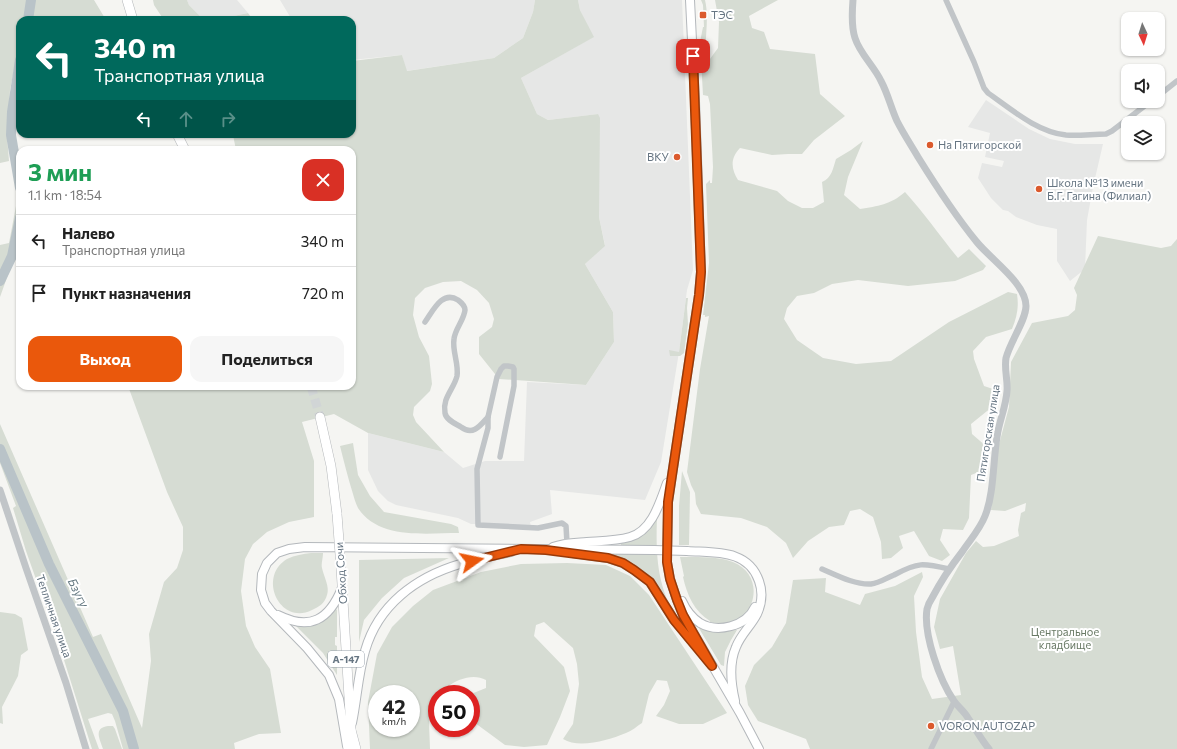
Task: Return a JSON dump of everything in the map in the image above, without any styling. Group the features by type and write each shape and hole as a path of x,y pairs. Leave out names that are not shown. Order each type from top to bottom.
{"highway":[{"path":"127,0 132,16"},
{"name":"Обход Сочи","path":"320,417 331,466 337,514 351,730 356,749"},
{"name":"Обход Сочи","path":"347,749 351,730"}],"main road":[{"path":"690,0 701,272 695,326 668,502 667,562 670,579 683,615 737,707 759,749"},
{"path":"546,550 567,543 619,540 640,532 647,526 656,511 672,471"},
{"name":"А-147","path":"347,749 339,699 329,675 307,648 265,603 261,590 262,574 267,562 277,554 288,549 305,547 546,550"},
{"name":"А-147","path":"351,730 365,652 370,636 378,622 401,594 437,572 460,563 521,549"},
{"path":"546,550 654,550 733,556 747,562 757,574 762,591 760,606 754,619 742,634 735,647 732,661 732,676 733,693 737,707"},
{"path":"546,550 608,558 623,563 634,570 650,582 674,620 712,666"},
{"path":"670,579 684,605 695,619 707,626 723,627 733,626 740,623 750,615 754,609 758,593 757,574"},
{"name":"А-147","path":"271,611 292,621 306,622 314,620 327,614 336,602 342,588"}],"street":[{"name":"Пятигорская улица","path":"854,0 852,12 855,37 863,53 883,84 896,119 906,138 952,210 977,243 1022,289 1025,300 1026,308 1024,316 1013,338 1006,360 1006,400 996,436 992,477 986,514 978,530 949,569 927,609 929,638 935,662 954,702 967,716 989,749"},
{"path":"946,0 984,88 988,93 1036,124 1064,134 1106,134 1142,108"},
{"path":"1165,90 1177,81"},
{"path":"425,322 440,301 447,297 458,300 464,307 464,312 454,340 457,373 445,400 445,413 447,418 464,430 469,431 474,431 488,417"},
{"path":"500,457 514,386 515,372 513,367 504,366 499,372 488,417 488,428 477,469 478,525 538,528 562,523 566,526 567,543"},
{"name":"Тепличная улица","path":"0,490 66,683 86,749"},
{"path":"822,569 844,578 870,584 879,582 908,567 921,564 928,564 949,569"},
{"path":"931,749 954,702"}],"shaded area":[{"path":"187,0 237,0 248,13 233,16 200,16 189,5"},
{"path":"280,0 535,0 533,12 523,38 494,58 406,71 402,55 356,60 356,16 290,16"},
{"path":"578,0 682,0 693,270 687,290 679,352 661,462 645,500 550,490 552,514 530,522 531,527 504,524 471,524 458,518 396,505 388,501 378,491 368,470 368,433 444,452 463,468 485,461 524,461 527,382 586,385 614,342 613,312 585,264 605,245 599,217 598,114 548,120 537,114 521,78 593,37 580,10"},
{"name":"Школа №13 имени Б.Г. Гагина (Филиал)","path":"986,100 1029,129 1050,139 1075,144 1103,144 1087,220 1085,269 1070,281 1057,261 1057,229 1037,225 1003,210 991,198 978,178 982,163 1002,167 1004,161 985,157 990,133 968,127"}],"green space":[{"path":"0,0 94,0 104,16 26,16 25,13 25,16 16,16 16,60 10,90 7,136 9,161 0,163"},
{"path":"153,0 187,0 189,5 200,16 161,16 154,5"},
{"path":"535,0 578,0 580,10 594,37 521,78 537,114 548,120 598,114 600,118 599,217 605,246 585,264 613,312 614,342 586,385 499,379 479,354 479,337 492,327 494,319 489,303 477,290 461,281 443,282 425,288 415,298 413,315 419,337 429,356 432,384 430,391 414,407 413,415 416,422 444,452 368,433 334,414 302,422 314,461 314,517 289,522 267,532 253,544 245,559 241,591 246,626 255,647 270,669 281,733 259,734 234,743 235,749 123,749 115,721 112,714 108,713 88,719 99,749 92,749 59,644 26,551 13,508 16,506 0,463 0,424 93,637 101,634 142,728 151,661 149,634 164,582 177,568 183,550 183,527 167,492 129,390 356,390 356,146 235,146 234,138 356,138 356,61 402,55 407,71 494,58 523,38 533,12"},
{"path":"701,0 705,0 706,8 707,63 718,48 719,22 715,0 778,0 749,16 752,28 764,32 770,49 815,54 820,94 845,116 814,140 802,154 772,155 740,148 733,160 734,172 738,180 777,191 788,201 802,208 813,208 824,202 822,182 830,175 836,159 863,141 848,177 844,195 860,209 878,206 889,202 905,192 958,258 969,249 986,266 983,270 955,281 908,286 858,280 832,284 814,293 797,296 787,308 784,319 797,340 823,358 856,364 891,361 949,322 1008,292 1017,294 1017,312 1012,329 986,337 973,351 974,359 984,386 996,390 997,403 971,424 972,434 987,447 984,470 971,475 969,518 963,530 943,529 940,540 950,555 942,561 929,556 914,531 899,536 903,548 891,558 882,559 881,542 873,517 860,509 850,511 844,525 829,527 808,541 793,558 786,543 767,527 741,518 701,514 696,504 695,493 687,472 700,369 709,316 705,317 705,315 703,315 709,263 706,184 710,180 710,183 712,183 713,167 710,104 708,96 703,95 700,42 704,27 703,5"},
{"path":"248,13 250,16 233,16"},
{"path":"16,206 16,253 0,297 0,245 9,243"},
{"name":"Центральное кладбище","path":"1098,236 1161,248 1171,246 1177,239 1177,749 810,749 806,739 758,721 748,705 745,686 754,665 772,647 786,623 793,580 826,578 825,592 860,605 865,594 895,586 922,572 923,577 914,596 916,632 922,677 932,699 961,695 953,646 940,649 934,627 940,599 966,553 976,541 983,547 994,546 1019,536 1018,530 1021,513 1025,511 1026,503 1005,511 991,510 998,448 1009,407 1011,362 1032,323 1068,316 1075,310 1077,295 1074,288"},
{"path":"686,298 688,298 688,324 684,353 680,356 670,356 669,350 679,352"},
{"path":"353,443 358,475 370,496 384,512 451,524 458,527 459,533 418,534 390,530 367,518 358,508 356,503 340,446"},
{"path":"682,471 690,492 689,545 679,545 679,506"},
{"path":"657,517 658,564 663,587 672,609 652,581 640,569 626,559 608,553 621,554 621,543"},
{"path":"311,553 323,553 322,566 328,589 326,598 317,608 312,610 301,613 290,611 282,606 276,597 273,587 274,577 278,567 287,559"},
{"path":"680,557 707,557 727,560 745,570 752,580 754,592 752,603 746,613 736,621 724,624 710,622 704,617 695,607 689,596 683,577"},
{"path":"449,558 404,578 382,598 364,620 359,642 359,560"},
{"path":"567,563 606,565 630,576 649,595 727,713 703,724 679,724 656,716 664,705 670,691 667,681 657,680 649,694 642,723 632,730 611,738 594,742 577,743 563,739 573,724 579,684 577,664 573,648 544,622 536,625 534,636 564,667 570,691 547,745 524,747 505,745 480,727 480,690 486,688 486,680 478,677 470,677 461,679 450,685 428,685 428,737 430,737 430,749 370,749 369,737 420,737 420,685 371,685 377,654 392,627 413,606 433,590 481,572 521,564"},
{"path":"335,608 337,610 337,637 335,637 335,645 337,646 337,675 323,653 296,626"},
{"path":"0,612 15,614 22,618 28,650 21,655 18,676 2,707 3,724 0,723"},
{"path":"697,625 714,631 737,630 725,652 724,666 721,665"},
{"path":"113,726 115,729 122,749 103,749 99,738 99,732 103,727"}],"waterway":[{"name":"Бзугу","path":"29,16 31,0"},
{"name":"Бзугу","path":"16,86 12,112 11,135 16,164"},
{"name":"Бзугу","path":"0,281 12,256 16,237"},
{"name":"Бзугу","path":"0,449 49,564 123,711 134,749"}],"tunnel":[{"path":"312,390 320,417"}],"place":[{"name":"ТЭС","path":"703,15"},
{"name":"На Пятигорской","path":"930,145"},
{"name":"ВКУ","path":"677,157"},
{"name":"Школа №13 имени Б.Г. Гагина (Филиал)","path":"1039,189"},
{"name":"VORON.AUTOZAP","path":"931,726"}],"route":[{"path":"472,561 521,549 546,550 608,558 623,563 650,582 674,620 712,666 683,615 670,579 667,562 668,502 689,365 701,272 693,56"}]}
